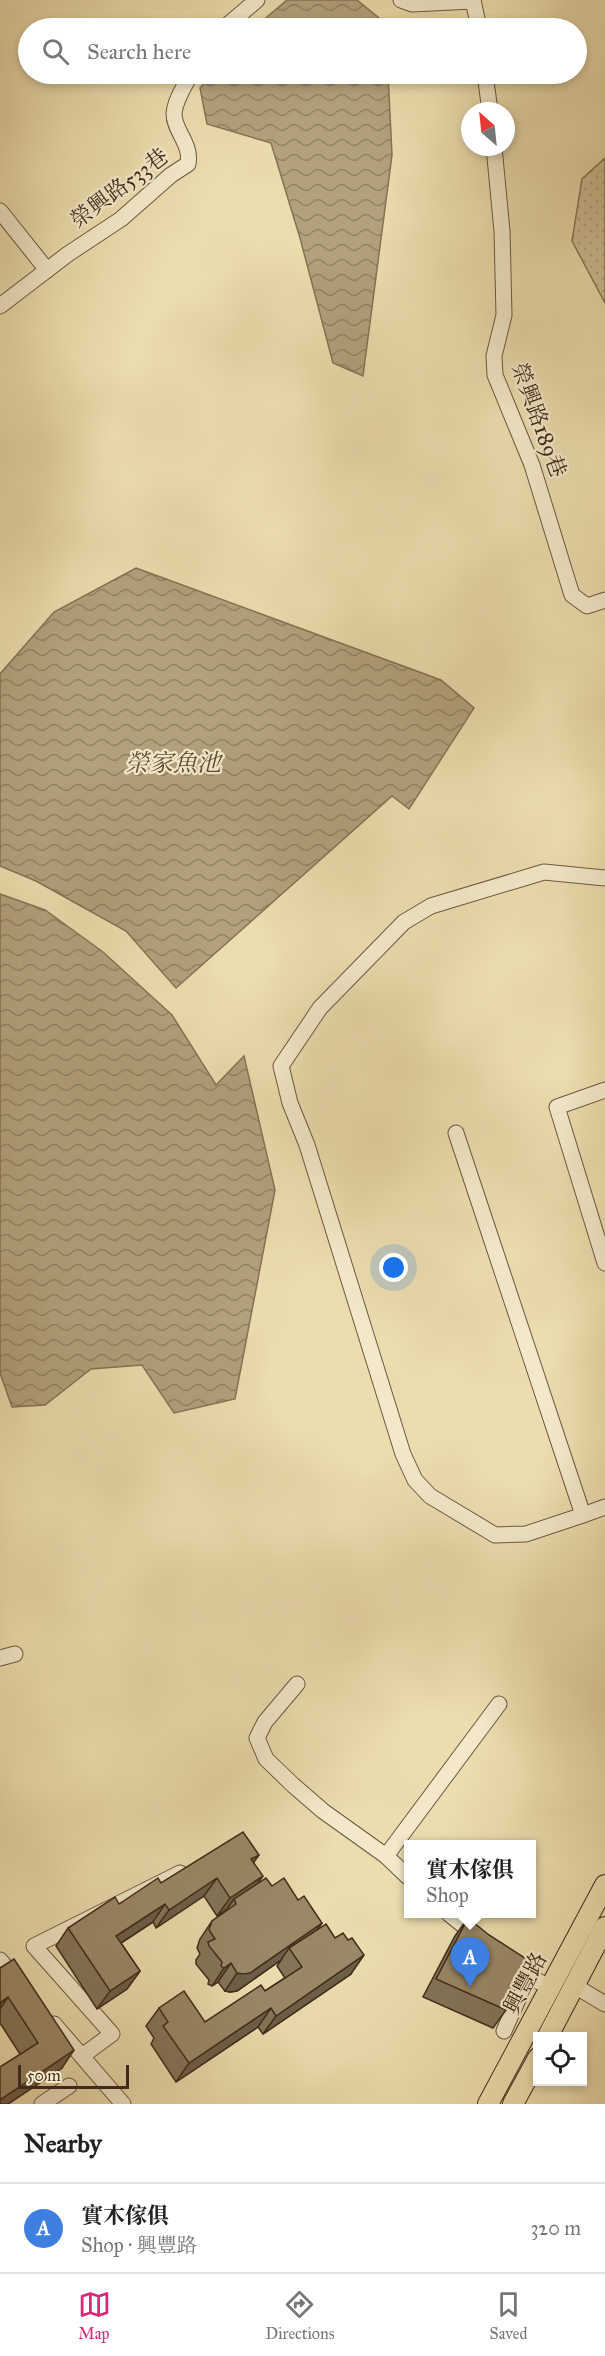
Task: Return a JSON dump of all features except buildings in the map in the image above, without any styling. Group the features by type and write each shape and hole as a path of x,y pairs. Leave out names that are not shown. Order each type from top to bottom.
{"main road":[{"name":"興豐路","path":"492,2096 605,1885"},
{"name":"興豐路","path":"551,2032 605,1928"},
{"path":"516,2103 533,2067"}],"street":[{"path":"236,18 257,0"},
{"path":"401,0 412,4 473,0 477,18"},
{"name":"榮興路533巷","path":"0,306 121,219 171,175 188,164 190,154 174,115 185,84"},
{"path":"486,84 489,102"},
{"name":"榮興路189巷","path":"495,156 502,231 504,315 494,356 495,375 532,465 572,595 587,606 605,600"},
{"path":"0,211 47,270"},
{"path":"605,878 544,872 430,906 404,922 320,1008 281,1066 290,1103 306,1145 403,1454 415,1480 430,1496 495,1535 526,1534 605,1507"},
{"path":"605,1090 557,1107 605,1263"},
{"path":"456,1132 583,1515"},
{"path":"297,1684 265,1722 256,1738 267,1759 323,1811 386,1856 404,1873"},
{"path":"386,1856 499,1704"},
{"path":"82,2056 111,2034 34,1946 192,1867"},
{"path":"454,1918 528,1977 551,1987"},
{"path":"0,1960 30,1995"},
{"path":"504,2031 528,1977"},
{"path":"575,1986 605,2004"},
{"path":"45,2012 123,2104"},
{"path":"42,2104 69,2086"},
{"path":"492,2096 516,2103"}],"shaded area":[{"path":"605,158 605,303 572,241 582,179"}],"water":[{"path":"287,0 357,0 379,18 266,18"},
{"path":"203,84 388,84 392,155 363,376 333,363 300,238 271,143 207,124 200,88"},
{"name":"榮家魚池","path":"136,568 441,680 474,708 409,809 392,796 176,988 126,931 36,881 0,866 0,674 54,612"},
{"path":"0,894 45,910 103,952 172,1015 216,1085 244,1056 275,1190 235,1399 174,1413 142,1365 91,1369 45,1405 12,1407 0,1373"}],"place":[{"name":"實木傢俱","path":"470,1987"}]}
